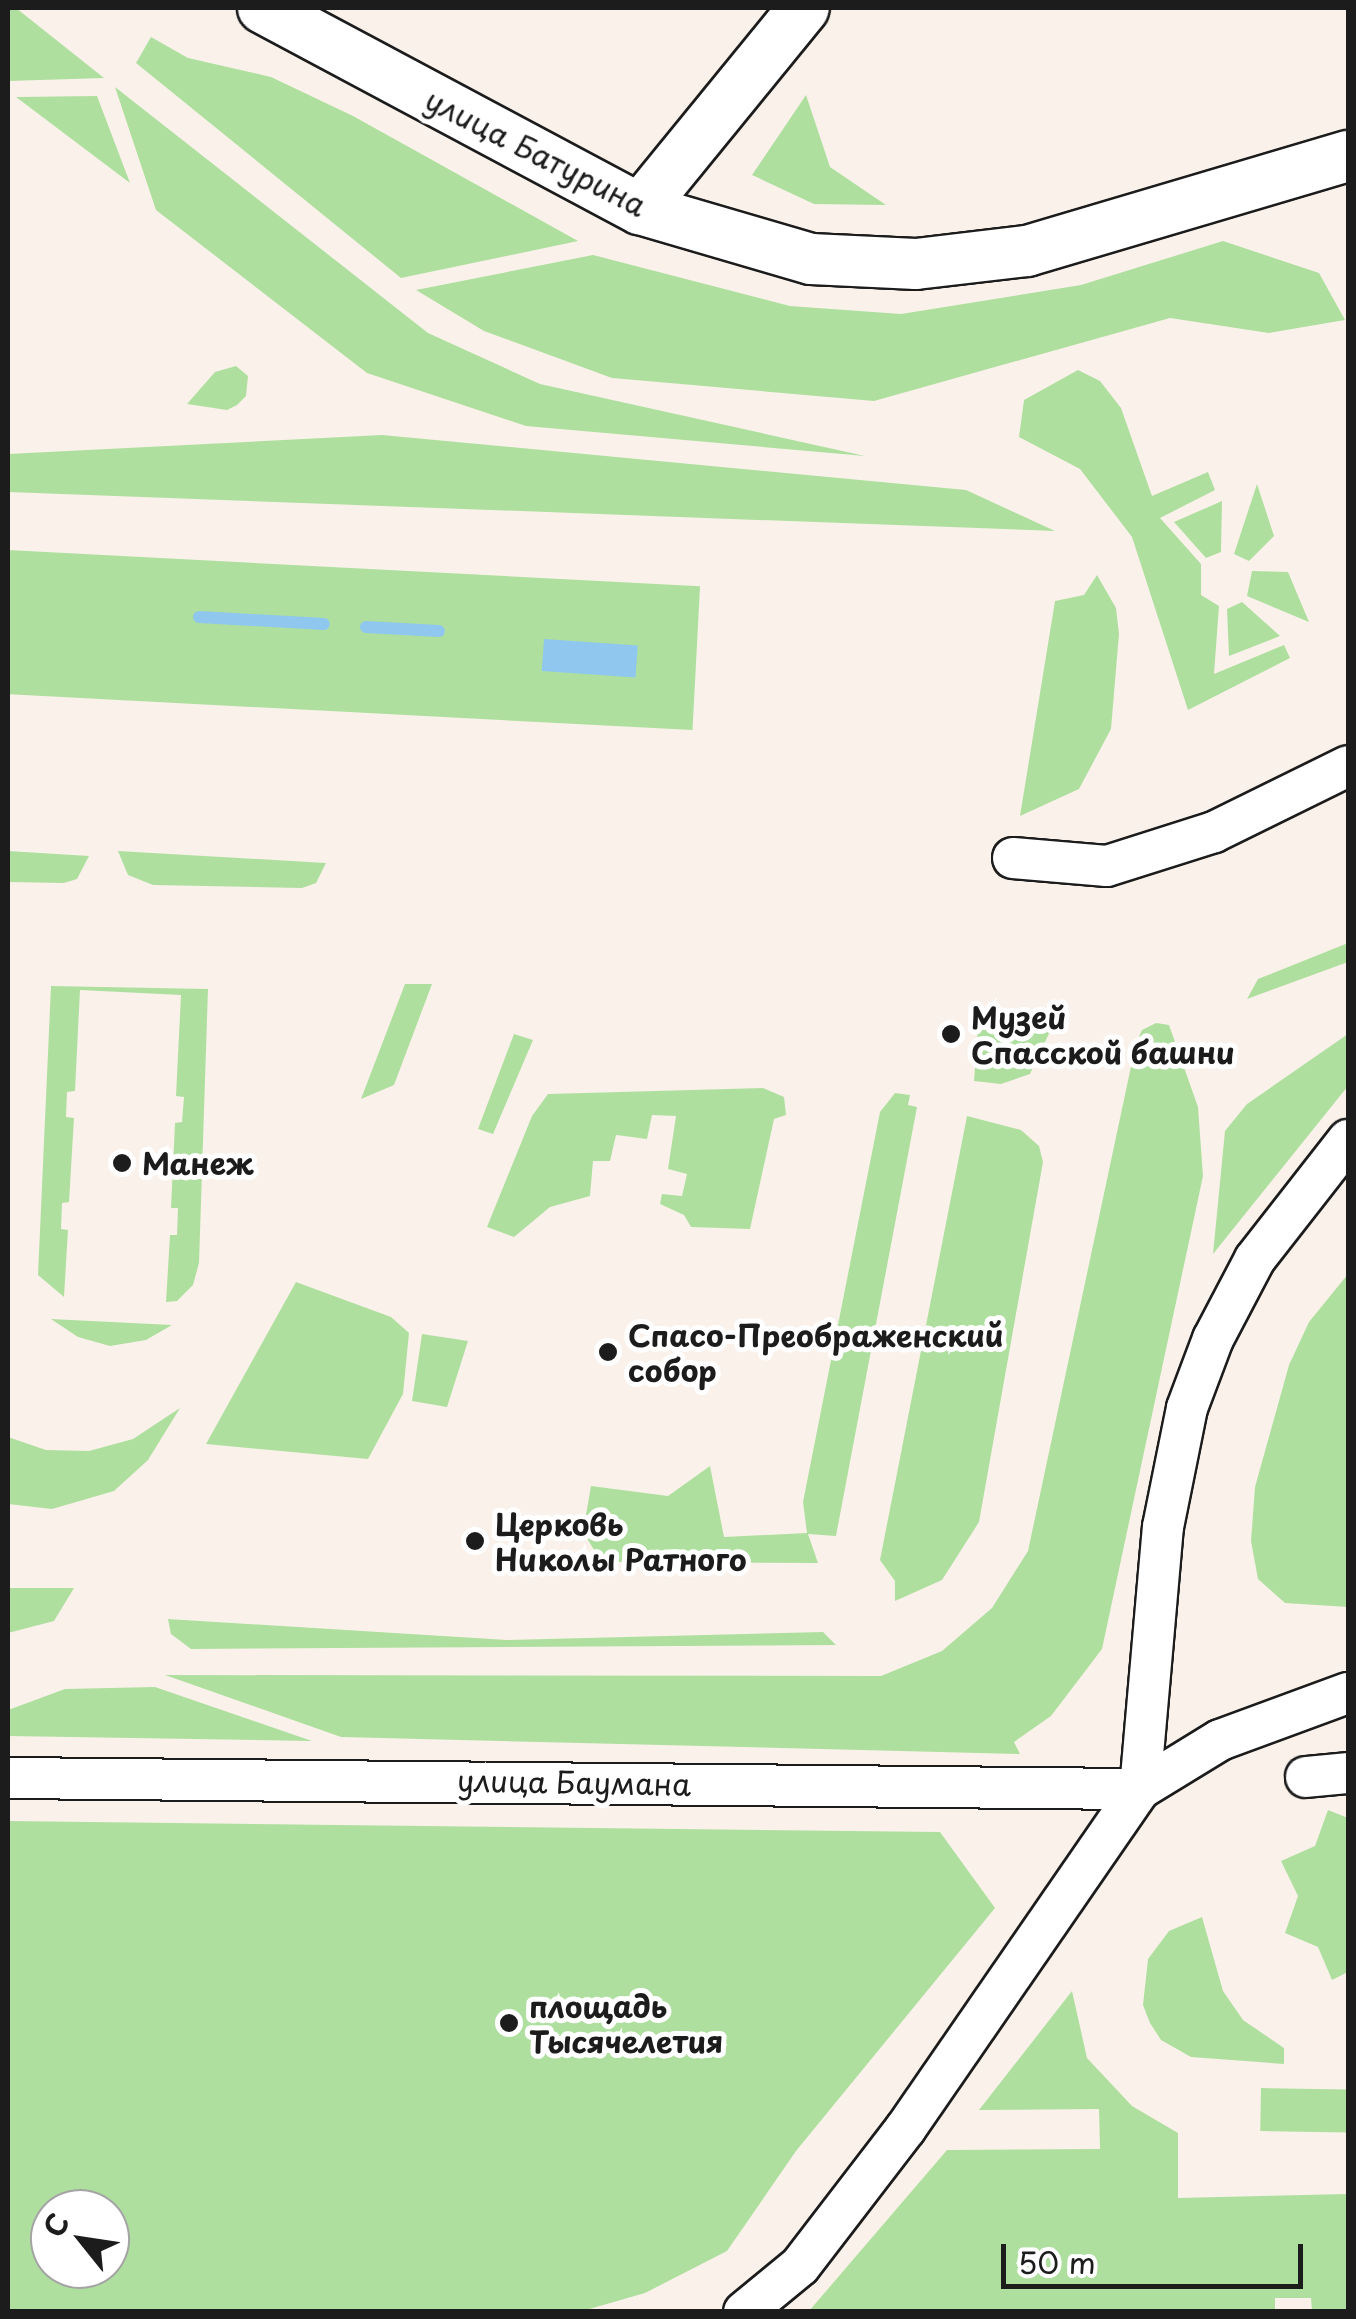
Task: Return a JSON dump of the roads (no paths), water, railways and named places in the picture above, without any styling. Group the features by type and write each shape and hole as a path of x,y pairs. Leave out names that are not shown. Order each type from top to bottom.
{"main road":[{"name":"улица Батурина","path":"263,8 627,203 811,260 916,264 1026,250 1348,156"},
{"path":"627,203 768,8"},
{"path":"627,203 804,8"}],"street":[{"path":"1013,858 1107,866 1214,832 1348,766"},
{"path":"1140,1789 1164,1527 1187,1408 1212,1338 1255,1259 1348,1140"},
{"path":"744,2312 800,2266 894,2143 1140,1789 1220,1740 1348,1693"},
{"path":"1306,1776 1348,1773"},
{"name":"улица Баумана","path":"8,1778 1140,1789"}],"water":[{"path":"544,639 638,646 636,677 542,671"}],"waterway":[{"path":"199,617 324,624"},
{"path":"366,627 439,631"}],"place":[{"name":"Музей Спасской башни","path":"951,1034"},
{"name":"Манеж","path":"122,1163"},
{"name":"Спасо-Преображенский собор","path":"608,1352"},
{"name":"Церковь Николы Ратного","path":"475,1541"},
{"name":"площадь Тысячелетия","path":"509,2023"}]}
